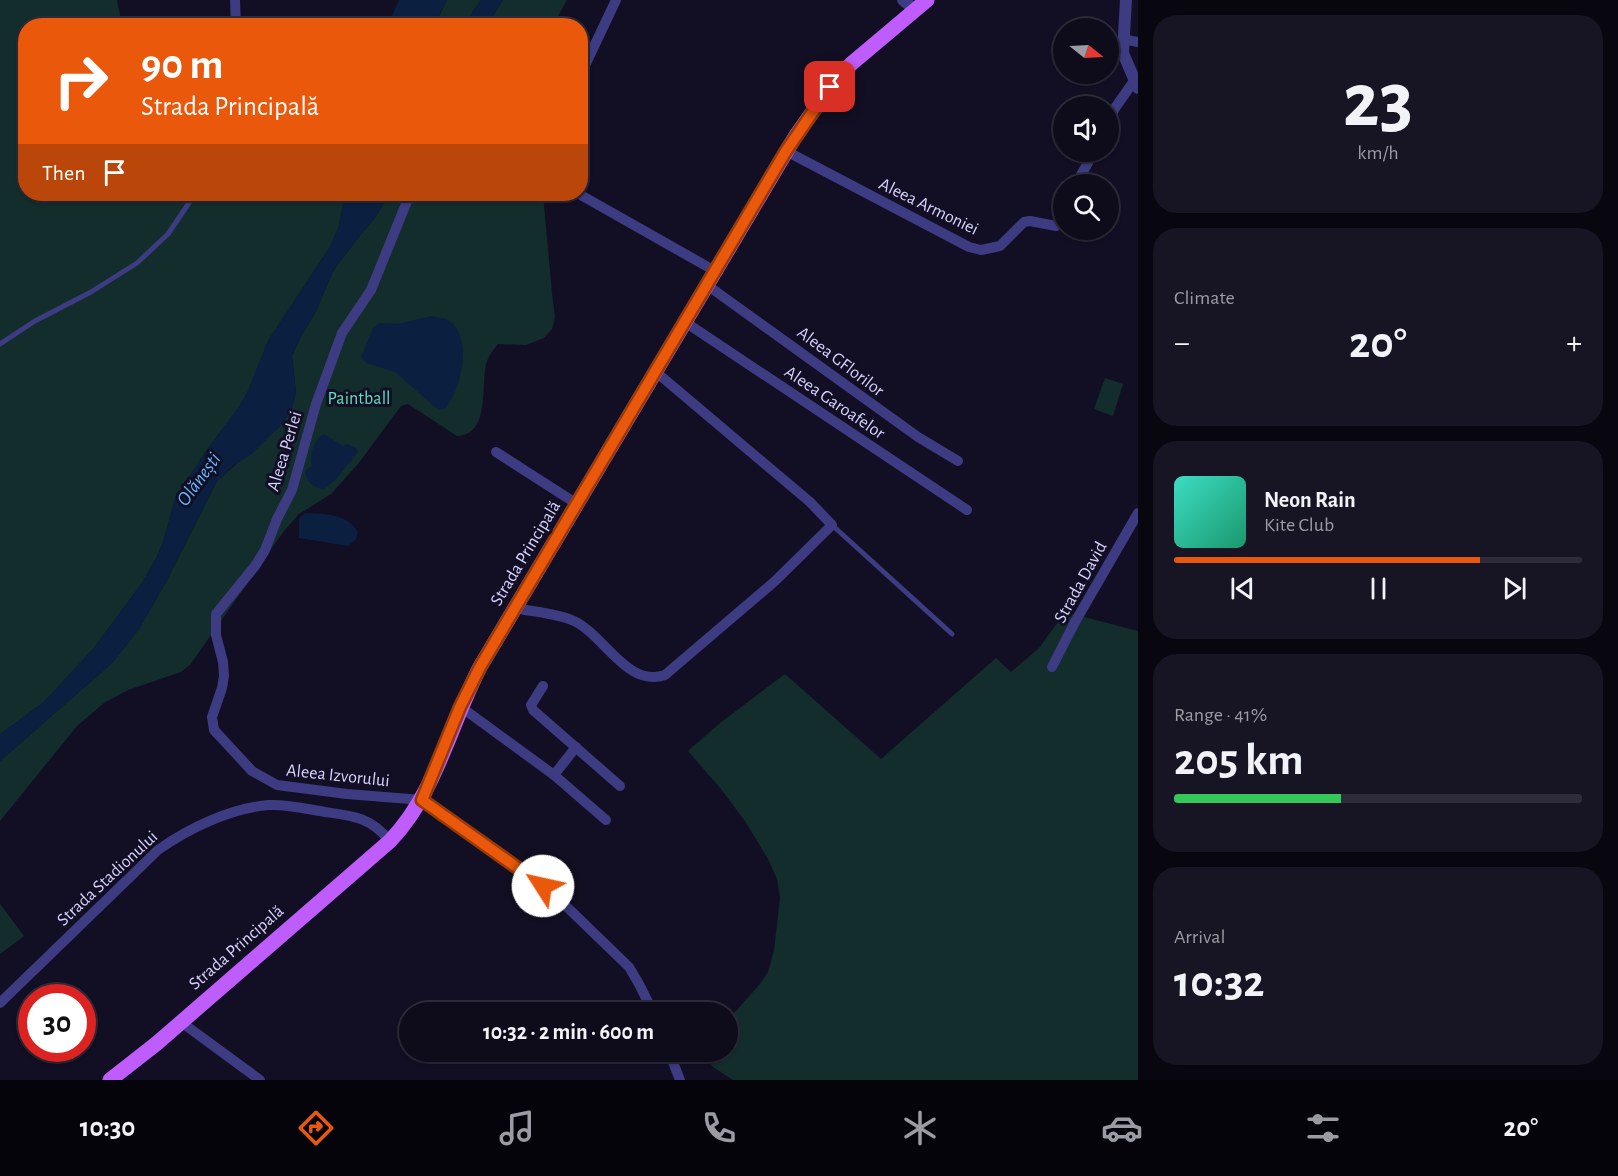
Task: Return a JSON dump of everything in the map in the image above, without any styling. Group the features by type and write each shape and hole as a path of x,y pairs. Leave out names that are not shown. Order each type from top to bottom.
{"main road":[{"name":"Strada Principală","path":"110,1080 390,841 407,822 422,800 460,707 480,667 786,151 814,109 842,74 915,3"}],"street":[{"path":"235,0 236,18"},
{"path":"588,59 616,0"},
{"path":"1119,103 1136,84 1124,53 1126,0"},
{"path":"1123,39 1138,42"},
{"name":"Aleea Armoniei","path":"786,151 969,247 981,250 1000,246 1024,222 1053,225"},
{"path":"588,200 711,278"},
{"name":"Aleea Perlei","path":"212,717 224,676 216,635 216,614 265,550 292,490 316,404 342,333 371,290 407,201"},
{"name":"Aleea GFlorilor","path":"711,278 918,437 958,461"},
{"name":"Aleea Garoafelor","path":"685,322 967,510"},
{"path":"515,608 576,622 639,675 656,678 670,671 774,582 832,525 810,502 656,372"},
{"path":"496,452 577,504"},
{"name":"Strada David","path":"1052,667 1075,622 1138,513"},
{"path":"543,686 533,699 531,708 620,786"},
{"path":"460,707 554,776 606,820"},
{"name":"Aleea Izvorului","path":"212,717 214,730 239,759 252,771 277,785 422,800"},
{"path":"554,776 576,747"},
{"path":"272,805 277,785"},
{"path":"422,800 543,886 577,916 629,967 648,1002"},
{"name":"Strada Stadionului","path":"0,1003 158,850 183,834 236,812 272,805 361,818 380,828 390,841"},
{"path":"180,1022 260,1080"},
{"path":"673,1062 680,1080"}],"lane":[{"path":"0,344 34,321 91,292 137,263 168,234 190,201"},
{"path":"832,525 952,634"}],"green space":[{"path":"0,0 117,0 121,18 18,18 18,201 344,201 339,226 330,247 268,341 241,404 204,454 175,499 157,557 142,583 94,648 43,703 0,734"},
{"path":"447,0 481,0 469,18 438,18"},
{"path":"503,0 567,0 557,18 491,18"},
{"name":"Paintball","path":"385,201 544,201 555,317 552,329 544,338 526,345 498,344 496,346 486,364 479,419 475,428 468,434 457,436 408,404 401,406 358,464 331,494 299,514 284,531 190,665 181,672 128,690 104,703 77,726 0,821 0,761 113,662 139,629 167,580 217,481 279,427 291,411 296,393 292,356 316,311 333,271 375,218"},
{"path":"1105,378 1123,384 1113,416 1094,409"},
{"path":"1065,612 1138,631 1138,1080 733,1080 713,1067 710,1062 738,1062 738,1009 768,972 774,950 780,898 777,879 768,859 745,821 688,751 720,723 785,674 881,759 996,658 1011,672 1039,648"},
{"path":"0,904 24,936 0,954"}],"water":[{"path":"399,0 447,0 438,18 391,18"},
{"path":"481,0 503,0 491,18 469,18"},
{"name":"Olănești","path":"344,201 385,201 375,218 333,271 316,311 299,340 292,356 296,393 291,411 279,427 252,454 233,466 217,481 167,580 139,629 113,662 0,761 0,734 43,703 94,648 142,583 157,557 175,499 204,454 241,404 268,341 330,247 339,226"},
{"path":"431,316 447,320 457,329 463,351 456,388 446,408 441,410 395,372 366,363 361,357 373,328 380,323 398,324"},
{"path":"324,434 343,446 347,444 356,448 358,452 336,479 324,489 311,484 305,471 312,466 313,448 320,436"},
{"path":"305,513 327,514 348,521 358,532 356,539 348,546 299,538 299,519"}],"route":[{"path":"543,886 422,800 460,707 480,667 786,151 830,87"}]}
